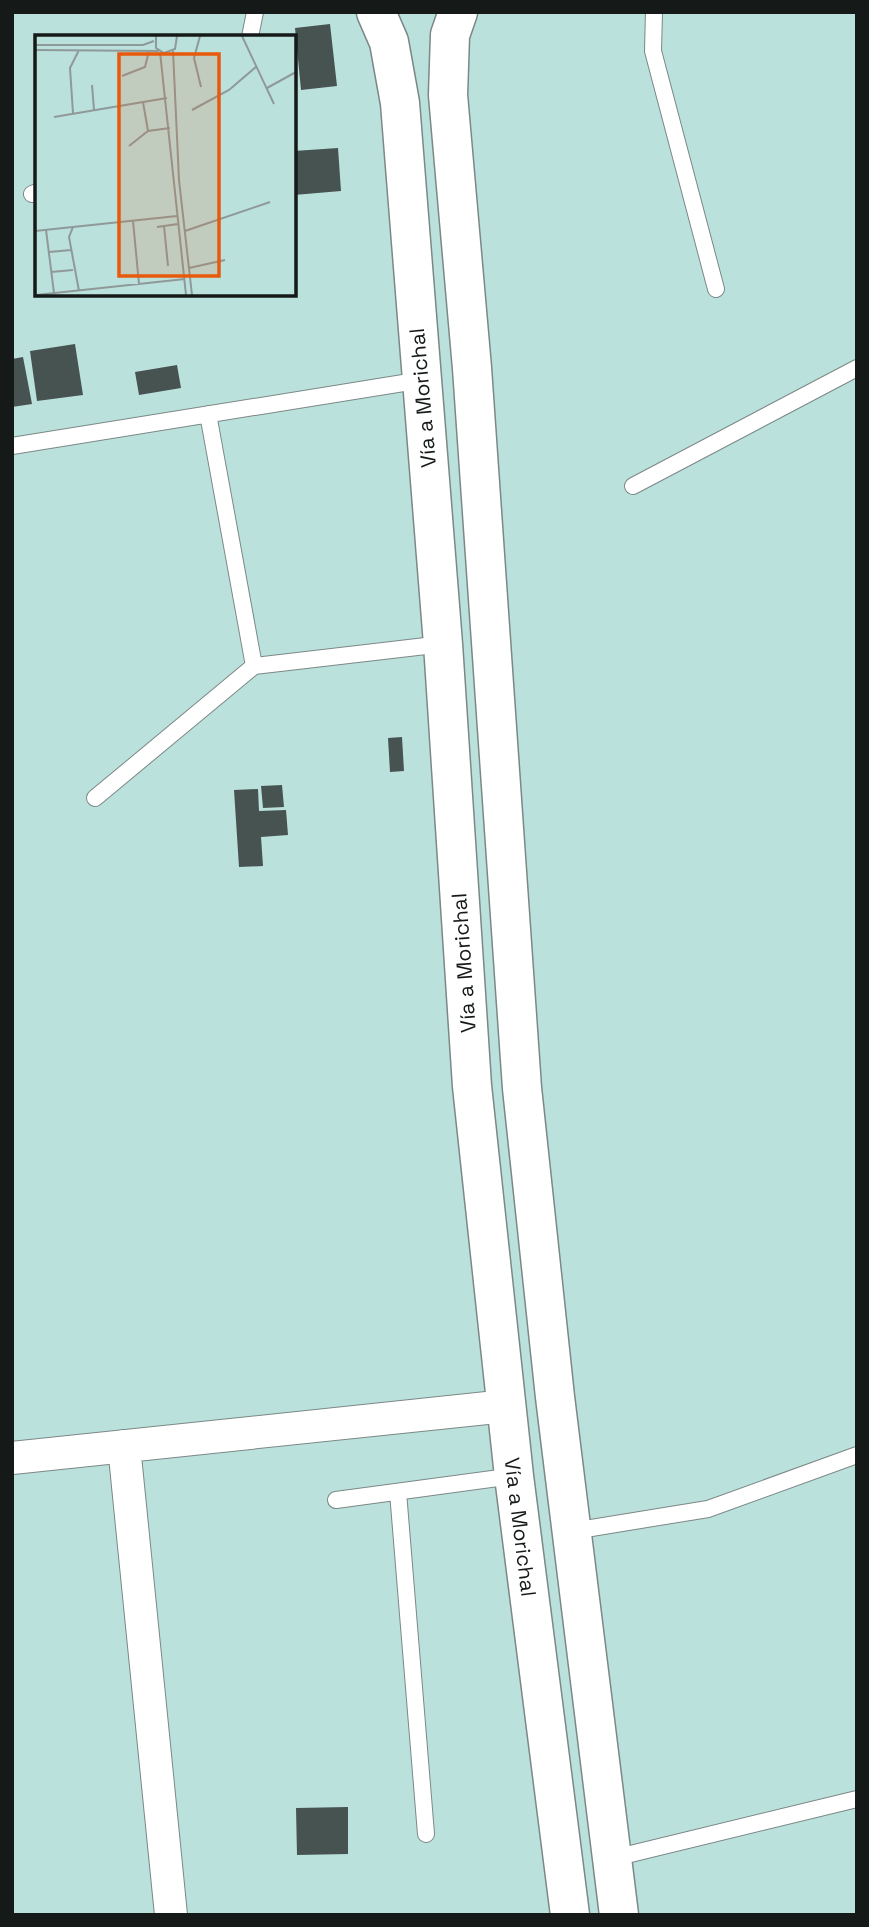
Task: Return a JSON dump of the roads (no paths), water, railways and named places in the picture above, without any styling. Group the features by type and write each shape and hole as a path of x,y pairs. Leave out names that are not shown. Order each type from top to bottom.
{"street":[{"name":"Vía a Morichal","path":"376,12 389,43 400,103 443,644 472,1086 514,1476 570,1915"},
{"path":"458,12 450,36 448,94 472,368 521,1074 553,1383 619,1915"},
{"path":"12,1458 506,1406"},
{"path":"124,1446 171,1915"}],"lane":[{"path":"250,35 255,12"},
{"path":"654,12 653,51 716,289"},
{"path":"633,486 857,368"},
{"path":"12,446 422,380"},
{"path":"208,414 254,666"},
{"path":"95,798 254,666 443,644"},
{"path":"573,1531 708,1509 857,1455"},
{"path":"336,1500 514,1476"},
{"path":"398,1492 426,1834"},
{"path":"614,1858 857,1799"}]}
